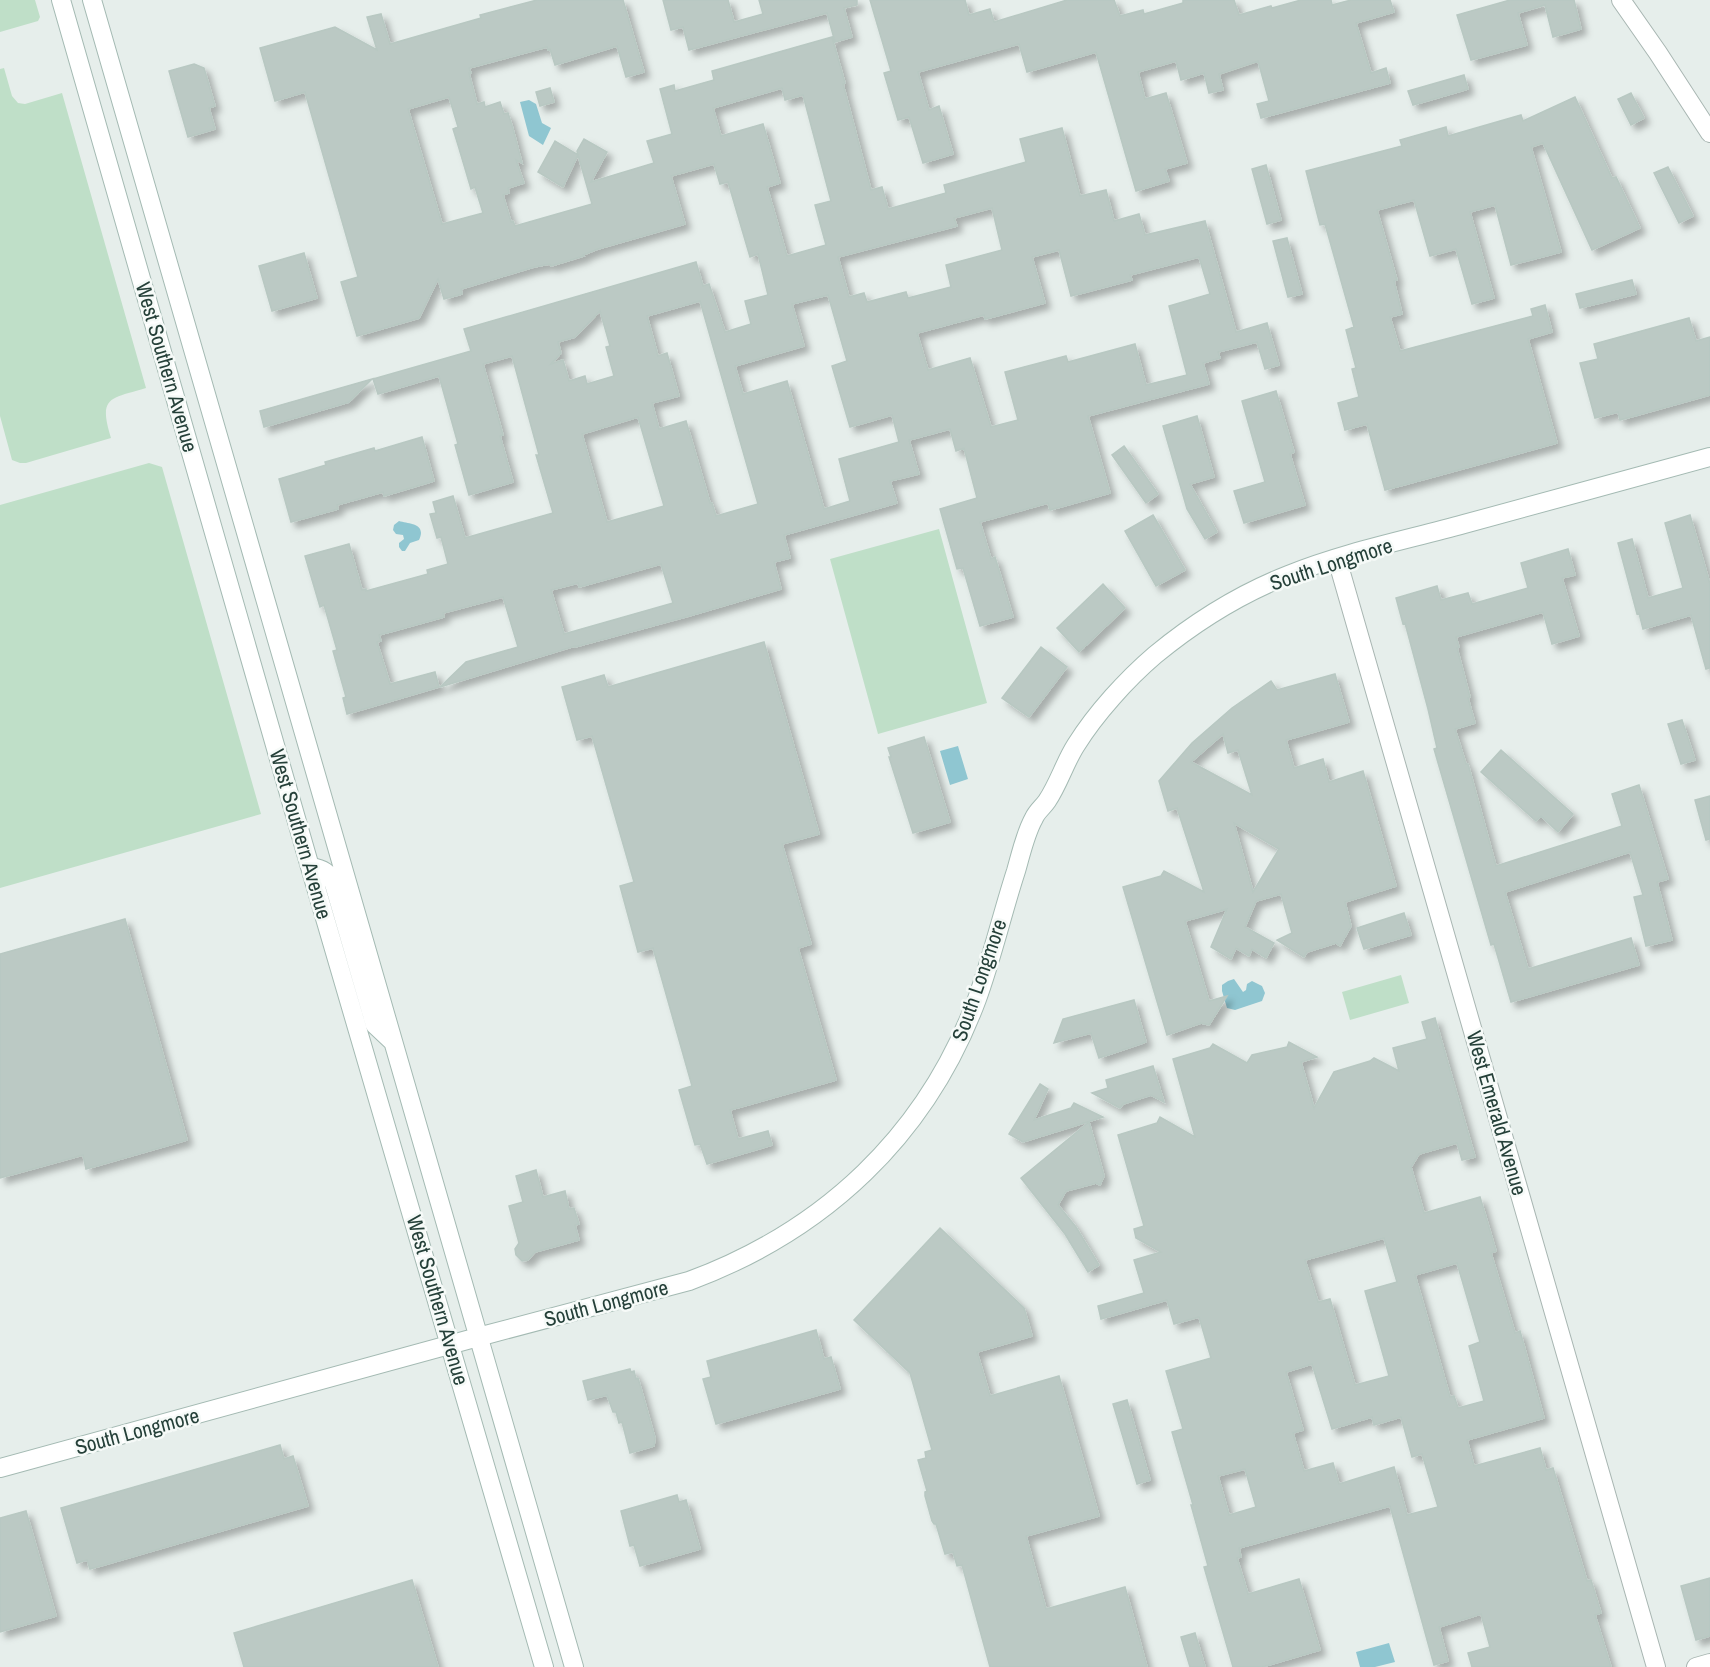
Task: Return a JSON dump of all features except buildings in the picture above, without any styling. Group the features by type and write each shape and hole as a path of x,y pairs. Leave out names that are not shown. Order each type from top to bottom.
{"main road":[{"name":"West Southern Avenue","path":"61,0 310,867 544,1667"},
{"name":"West Southern Avenue","path":"92,0 574,1667"},
{"path":"1621,0 1710,133"},
{"name":"South Longmore","path":"0,1468 688,1281 713,1272 773,1242 827,1206 862,1176 912,1121 941,1076 966,1026 1035,816 1046,803 1075,747 1090,725 1130,678 1156,655 1205,618 1259,587 1290,574 1337,559 1710,458"},
{"name":"West Emerald Avenue","path":"1337,559 1656,1667"},
{"path":"310,867 322,869 330,874 375,1025 393,1042"},
{"path":"1696,1667 1710,1663"}],"green space":[{"path":"0,0 35,0 40,17 38,21 0,32"},
{"path":"4,68 12,96 18,103 25,104 62,93 146,388 110,401 106,414 111,438 26,463 12,460 0,416 0,69"},
{"path":"149,463 162,467 261,814 0,888 0,505"},
{"path":"939,529 987,703 878,734 830,559"},
{"path":"1401,975 1409,1003 1350,1020 1342,992"}],"water":[{"path":"529,100 536,104 542,123 551,128 543,145 529,136 520,102"},
{"path":"399,521 416,525 421,530 419,540 410,543 405,551 399,547 399,543 404,539 403,535 396,534 393,530 394,525"},
{"path":"958,746 968,779 950,785 940,751"},
{"path":"1234,979 1243,992 1247,984 1252,981 1262,986 1265,993 1262,1001 1235,1010 1227,1008 1222,985"},
{"path":"1389,1643 1395,1662 1375,1667 1360,1667 1356,1652"}]}
